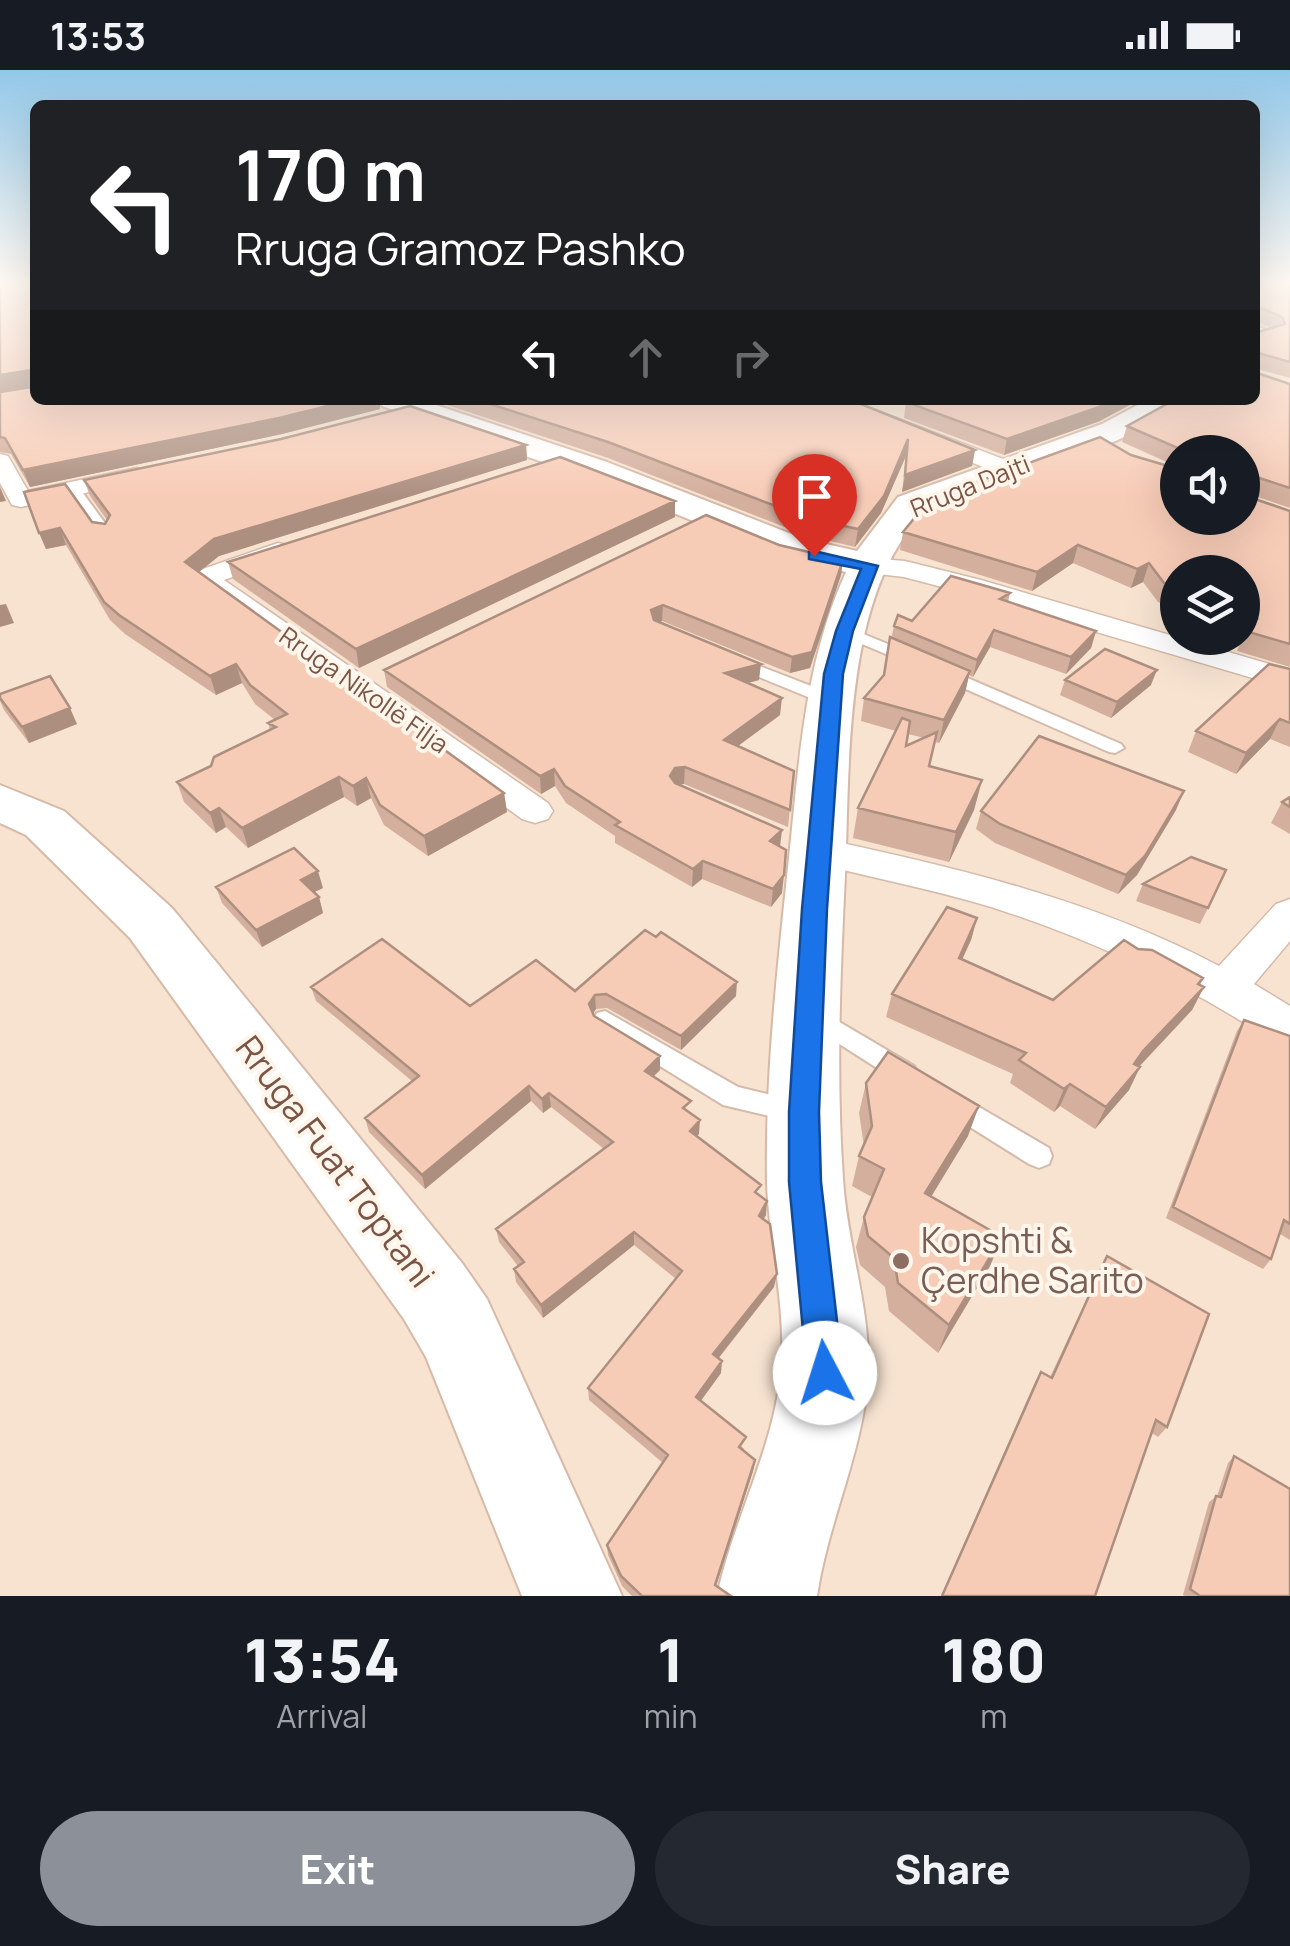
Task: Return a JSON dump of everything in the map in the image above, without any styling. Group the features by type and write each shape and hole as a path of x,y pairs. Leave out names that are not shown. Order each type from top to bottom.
{"street":[{"path":"844,405 1008,469"},
{"name":"Rruga Dajti","path":"767,1596 786,1514 817,1421 825,1373 808,1225 804,1112 810,848 844,631 870,566 896,519 912,506 1008,469 1108,447 1156,405"},
{"path":"871,416 901,408"},
{"path":"397,410 566,459 814,556 936,576 1290,680"},
{"path":"521,476 566,459"},
{"path":"0,461 20,500 162,470"},
{"path":"673,532 708,515"},
{"name":"Rruga Nikollë Filja","path":"307,542 220,569 210,576 209,582 535,811"},
{"path":"359,684 394,667"},
{"name":"Rruga Fuat Toptani","path":"0,802 46,824 139,910 432,1290 457,1330 572,1596"},
{"path":"810,848 884,864 1052,912 1126,940 1225,988 1290,1030"},
{"path":"1225,988 1290,914"}],"lane":[{"path":"73,488 106,534"},
{"path":"844,631 1114,748"},
{"path":"715,652 831,700"},
{"path":"809,1013 1038,1156"},
{"path":"605,1020 732,1097 804,1112"}],"shaded area":[{"path":"0,355 30,355 30,405 1260,405 1260,355 1290,355 1290,1596 0,1596"}],"building":[{"path":"0,355 30,355 30,370 0,375"},
{"path":"1266,355 1290,355 1290,362"},
{"path":"1260,374 1290,384 1290,488 1260,478 1260,435 1160,435 1160,440 1127,426 1165,405 1260,405"},
{"path":"30,387 30,405 332,405 23,470 5,438 0,437 0,392"},
{"path":"493,405 863,405 975,450 905,475 908,439 884,496 858,529 807,518 608,442"},
{"path":"914,405 1105,405 1007,439"},
{"path":"410,406 526,445 214,539 185,562 504,793 424,836 380,805 366,778 353,786 339,777 242,828 219,808 210,813 177,782 211,766 214,757 276,727 268,723 287,714 250,685 236,664 210,676 119,615 104,602 60,528 39,533 24,492 65,484 92,522 105,524 110,515 84,480 281,439"},
{"path":"1100,437 1131,455 1160,464 1160,535 1260,535 1260,501 1290,511 1290,644 1260,635 1260,555 1160,555 1160,578 1149,563 1137,569 1078,545 1037,572 903,532 930,499"},
{"path":"560,457 675,501 356,649 228,562"},
{"path":"706,515 779,545 843,560 812,652 792,657 663,605 651,610 654,620 761,664 725,673 782,698 724,740 794,771 790,810 685,767 675,768 670,776 675,783 782,830 770,841 786,850 784,875 773,889 703,861 693,869 615,825 620,822 565,786 554,769 540,776 384,670"},
{"path":"951,576 1010,593 1000,599 1096,631 1071,657 994,630 977,660 894,626 898,615 912,621"},
{"path":"890,637 970,671 944,720 864,698 884,675"},
{"path":"1105,649 1157,670 1117,702 1065,680"},
{"path":"1269,664 1290,669 1290,723 1280,719 1246,753 1196,731"},
{"path":"50,676 70,708 22,727 0,694"},
{"path":"902,718 910,721 906,746 937,732 929,766 982,780 956,832 858,808"},
{"path":"1039,736 1184,791 1145,856 1126,875 1000,824 981,811"},
{"path":"294,848 318,871 301,880 319,897 256,930 216,887"},
{"path":"1191,857 1226,870 1208,908 1143,884"},
{"path":"947,907 977,918 959,958 1053,1000 1124,940 1138,949 1152,950 1203,978 1198,984 1204,987 1143,1051 1134,1064 1140,1067 1106,1107 1070,1084 1064,1089 1019,1060 1026,1053 892,994"},
{"path":"645,930 656,937 661,932 737,982 681,1036 606,994 595,995 589,1004 594,1016 660,1056 645,1071 691,1101 683,1108 700,1120 690,1131 761,1185 755,1192 767,1201 759,1216 770,1224 777,1274 713,1354 722,1361 696,1397 746,1437 739,1447 755,1460 715,1585 731,1596 642,1596 621,1576 607,1545 668,1455 588,1388 682,1271 634,1232 541,1305 514,1269 524,1262 496,1229 613,1142 549,1093 542,1099 529,1086 422,1175 365,1118 419,1076 311,987 382,939 470,1006 536,960 575,991"},
{"path":"1244,1020 1290,1036 1290,1224 1284,1220 1271,1259 1173,1207"},
{"path":"888,1052 979,1106 925,1193 1002,1237 949,1325 898,1283 894,1258 868,1236 864,1217 884,1169 859,1156 872,1126 866,1083"},
{"path":"1107,1256 1209,1314 1167,1427 1156,1420 1095,1596 942,1596 1041,1372 1052,1378"},
{"path":"1234,1456 1290,1489 1290,1596 1200,1596 1190,1589 1216,1496 1221,1497"}],"place":[{"name":"Kopshti & Çerdhe Sarito","path":"901,1261"}],"route":[{"path":"814,556 870,566 844,631 834,674 814,909 804,1112 805,1182 825,1373"}]}
